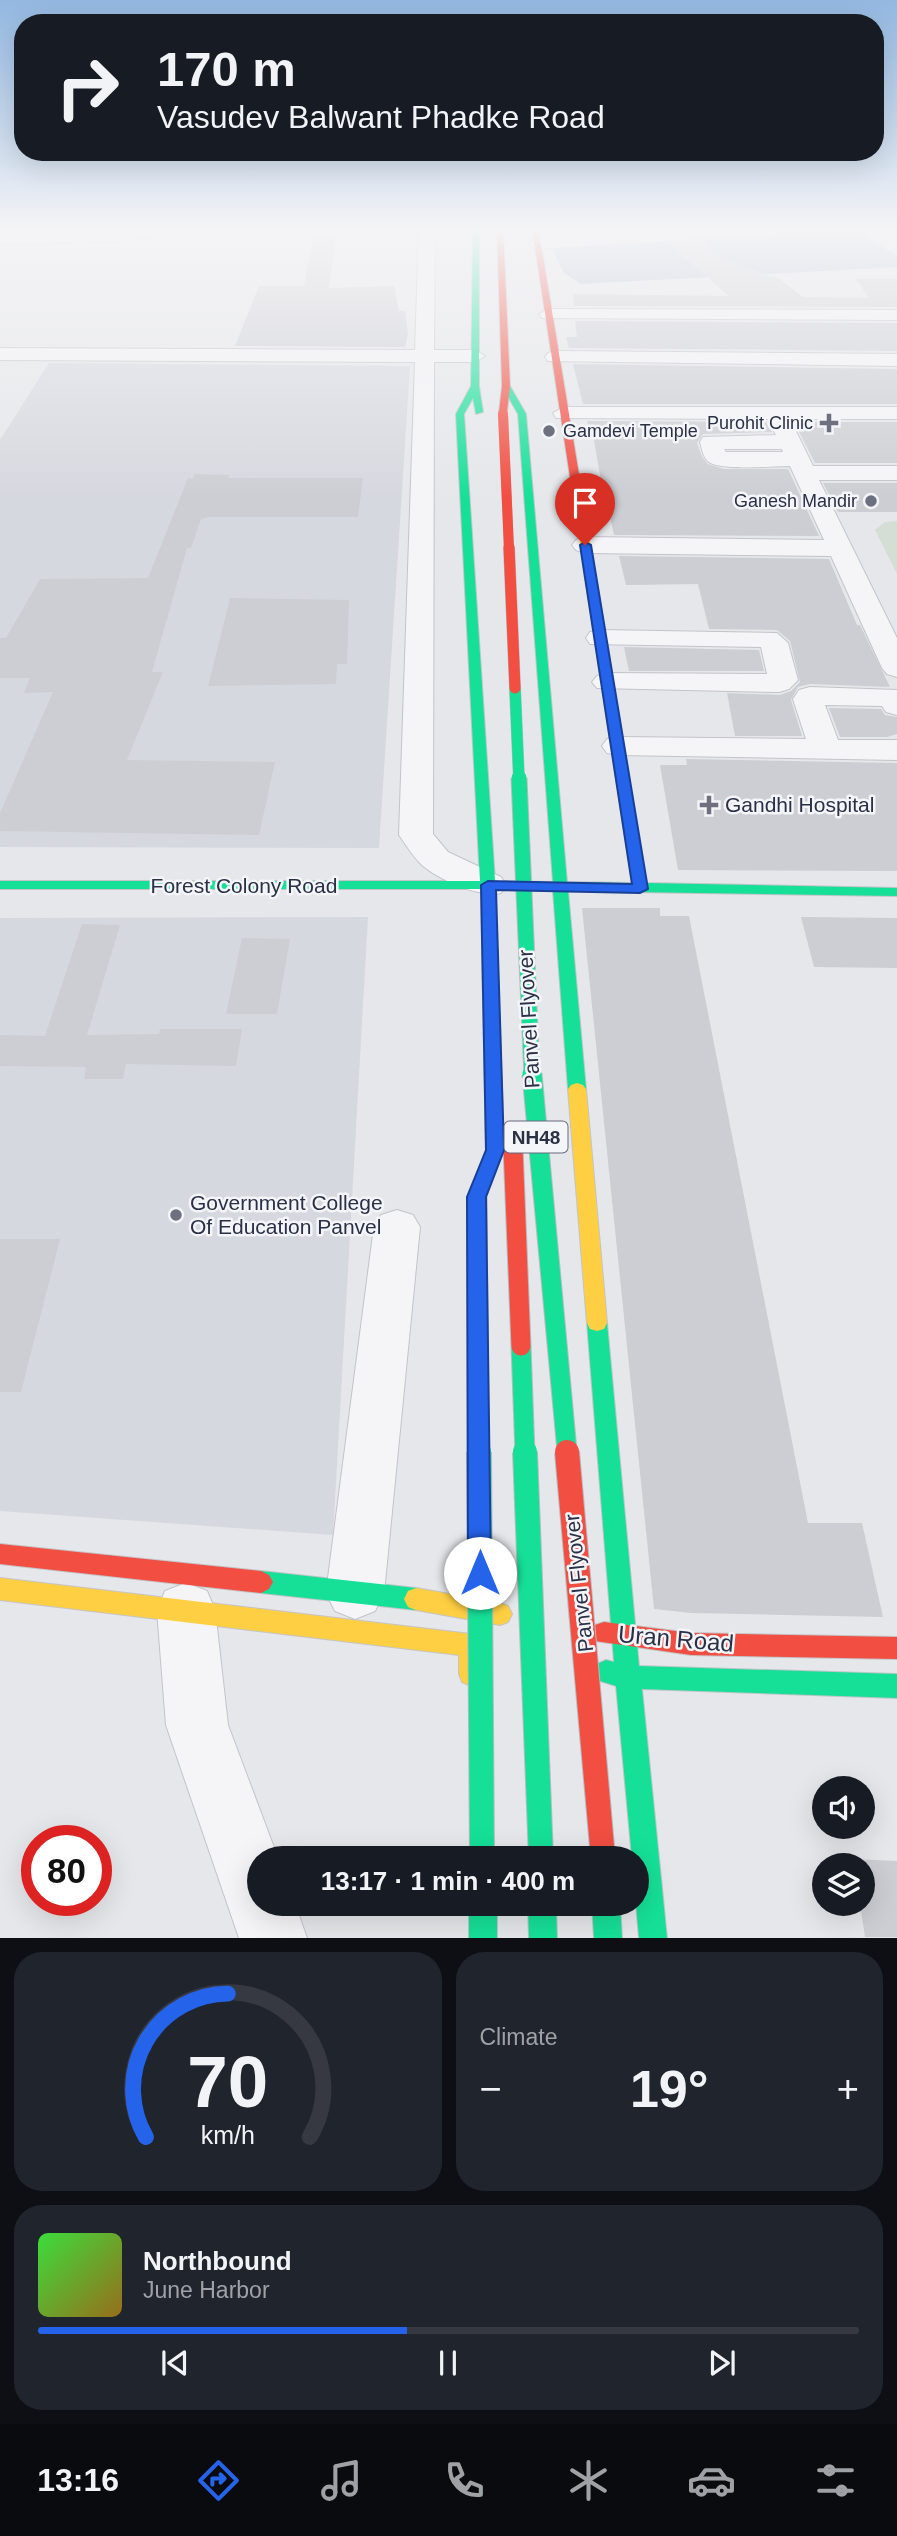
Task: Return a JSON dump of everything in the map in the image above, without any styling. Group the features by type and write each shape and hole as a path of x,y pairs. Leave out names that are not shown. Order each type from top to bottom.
{"main road":[{"path":"475,317 475,386 480,421"},
{"name":"NH48","path":"504,317 506,386"},
{"path":"549,317 640,889"},
{"path":"475,386 460,414 488,885 495,1150 477,1197 482,1846"},
{"path":"506,386 522,414 559,888 624,1637 653,1937"},
{"name":"Panvel Flyover","path":"506,386 503,414 534,1113 596,1749 602,1846"},
{"name":"Panvel Flyover","path":"488,608 510,1087"},
{"name":"Forest Colony Road","path":"0,885 488,885 897,892"},
{"name":"Panvel Flyover","path":"512,1127 541,1846"},
{"name":"Uran Road","path":"0,1555 416,1599 624,1637 691,1644 897,1648"},
{"name":"Uran Road","path":"0,1589 471,1645 628,1677 897,1686"},
{"path":"470,1846 471,1645"},
{"path":"470,1916 470,1937"},
{"path":"483,1916 484,1937"},
{"path":"542,1916 543,1937"},
{"path":"607,1916 608,1937"}],"street":[{"path":"425,317 416,835 436,859 488,885"},
{"path":"709,317 717,334"},
{"path":"744,317 751,334"},
{"path":"0,354 474,356"},
{"path":"555,357 897,360"},
{"path":"564,413 776,414 892,407"},
{"path":"776,414 794,456 889,631 897,668"},
{"path":"794,456 897,473"},
{"path":"585,545 842,548"},
{"path":"600,638 767,639 774,643 783,680 779,684 607,682"},
{"path":"835,743 808,699 810,696 888,697 896,703"},
{"path":"618,746 835,743 891,747"},
{"path":"355,1593 397,1227"},
{"path":"186,1610 197,1725 247,1865"},
{"path":"265,1916 273,1937"}],"shaded area":[{"path":"49,363 410,366 379,848 0,847 0,440"},
{"path":"897,521 897,574 875,530 885,522"},
{"name":"Government College Of Education Panvel","path":"368,917 333,1535 0,1511 0,918"}],"building":[{"path":"246,317 406,317 408,334 405,347 235,346"},
{"path":"575,321 897,323 897,351 569,348 566,337 577,337"},
{"path":"573,364 897,369 897,404 583,404"},
{"path":"587,421 766,422 772,432 703,434 697,443 702,457 708,464 724,469 788,469 819,536 614,535 604,498 593,435 590,435"},
{"path":"794,422 897,422 897,463 815,463"},
{"path":"195,474 229,475 228,478 363,478 358,517 209,517 201,519 191,548 187,548 152,672 163,672 127,760 275,762 259,835 0,831 0,813 53,692 24,693 30,678 0,678 0,638 6,638 40,579 148,578 188,478 193,479"},
{"path":"823,483 897,483 897,512 838,512"},
{"path":"619,556 829,559 857,625 860,625 890,687 810,684 798,687 791,700 802,736 735,736 727,693 780,695 791,691 800,682 790,641 777,630 709,629 698,584 626,585"},
{"path":"230,598 349,600 347,664 337,664 336,684 208,686"},
{"path":"624,647 759,650 764,671 629,671"},
{"path":"829,708 881,709 885,715 897,717 897,734 887,737 840,737"},
{"path":"686,759 897,763 897,871 678,870 660,765 687,765"},
{"path":"582,908 660,908 660,916 689,916 808,1523 862,1523 883,1617 691,1613 654,1609"},
{"path":"801,917 897,918 897,968 814,967"},
{"path":"82,924 120,925 87,1035 159,1034 160,1029 242,1029 236,1066 126,1064 123,1079 84,1079 86,1067 0,1066 0,1035 45,1036"},
{"path":"242,938 290,939 277,1014 226,1014"},
{"path":"0,1239 60,1239 21,1392 0,1392"},
{"path":"875,1860 897,1861 897,1937 865,1937 862,1916 875,1916"}],"traffic: fast":[{"path":"475,317 475,386 479,412"},
{"path":"475,386 460,414 488,885 495,1150 477,1197"},
{"path":"506,386 522,414 577,1089"},
{"path":"515,688 534,1113 567,1451"},
{"path":"615,732 640,889"},
{"path":"0,885 488,885 897,892"},
{"path":"477,1197 482,1846"},
{"path":"597,1323 628,1677"},
{"path":"521,1346 541,1846"},
{"path":"261,1582 416,1599"},
{"path":"606,1672 628,1677 897,1686"},
{"path":"628,1677 653,1938"},
{"path":"483,1916 483,1938"},
{"path":"542,1916 543,1938"},
{"path":"607,1916 608,1938"}],"traffic: slow":[{"path":"582,523 615,732"},
{"path":"577,1089 597,1323"},
{"path":"0,1589 471,1645 471,1674"},
{"path":"416,1599 500,1614"}],"traffic: jam":[{"path":"503,317 506,386 503,412"},
{"path":"549,317 582,523"},
{"path":"503,414 515,688"},
{"path":"513,1147 521,1346"},
{"path":"567,1451 597,1763 602,1846"},
{"path":"0,1554 261,1582"},
{"path":"604,1633 691,1644 897,1648"}],"place":[{"name":"Purohit Clinic","path":"829,423"},
{"name":"Gamdevi Temple","path":"549,431"},
{"name":"Ganesh Mandir","path":"871,501"},
{"name":"Gandhi Hospital","path":"709,805"},
{"name":"Government College Of Education Panvel","path":"176,1215"}],"route":[{"path":"480,1573 477,1197 495,1150 488,885 640,889 585,545"}]}
